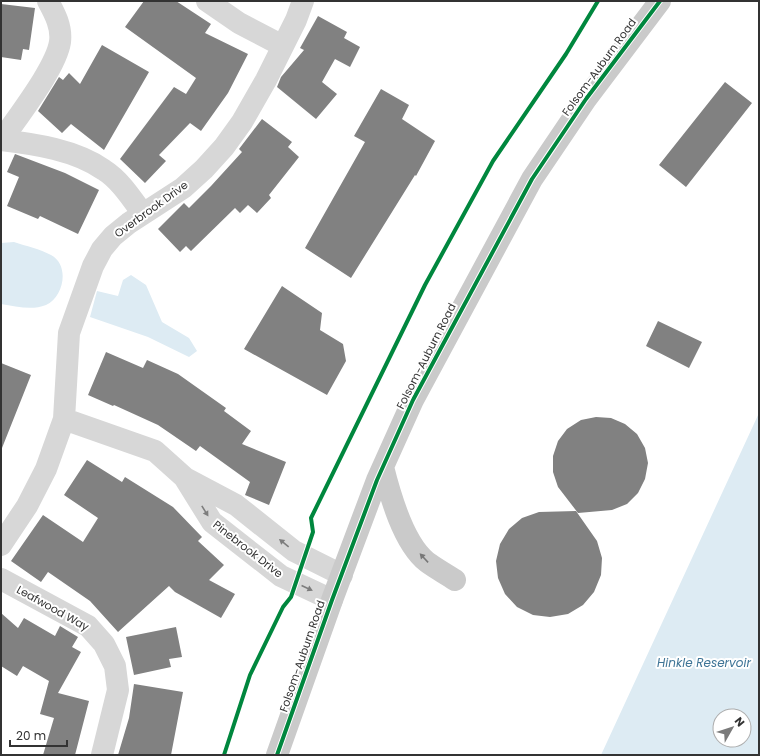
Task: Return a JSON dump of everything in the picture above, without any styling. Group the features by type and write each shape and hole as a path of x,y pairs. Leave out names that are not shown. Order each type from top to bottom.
{"main road":[{"name":"Folsom-Auburn Road","path":"277,755 332,600 383,467 413,400 532,179 586,99 660,1"},
{"path":"383,467 390,495 407,537 425,561 455,580"}],"street":[{"path":"48,1 58,19 60,41 54,62 2,140 49,148 85,158 105,170 126,191 143,214"},
{"path":"207,1 239,23 283,46"},
{"name":"Overbrook Drive","path":"1,545 27,506 43,476 64,419 69,333 93,266 102,249 113,236 183,188 204,169 224,147 242,122 283,46 303,1"},
{"name":"Pinebrook Drive","path":"64,419 155,450 184,477 236,505 294,551 342,575"},
{"name":"Pinebrook Drive","path":"184,477 212,522 281,576 332,600"},
{"name":"Leafwood Way","path":"1,579 88,626 104,644 115,666 118,690 102,755"}],"water":[{"path":"14,242 38,249 51,255 61,266 63,273 61,288 52,301 46,305 29,308 1,304 1,243"},
{"path":"131,275 146,285 162,322 189,338 197,351 189,357 148,337 90,317 97,291 118,296 123,280"},
{"name":"Hinkle Reservoir","path":"759,413 759,755 601,755"}],"building":[{"path":"144,1 176,1 211,24 205,33 248,54 228,93 201,131 190,123 159,155 166,161 145,183 120,159 174,87 186,94 196,78 125,27"},
{"path":"1,4 35,8 29,50 23,49 21,60 1,57"},
{"path":"318,16 347,32 344,38 360,47 350,67 335,59 322,82 337,94 316,119 277,87 281,77 304,50 300,48"},
{"path":"102,45 149,72 104,150 71,124 62,133 38,111 59,77 63,80 69,73 80,84"},
{"path":"725,82 752,103 686,187 659,165"},
{"path":"381,89 409,105 402,119 435,141 416,176 415,175 351,278 305,248 365,142 354,136"},
{"path":"262,119 292,142 288,147 299,157 269,195 271,198 257,213 248,205 240,213 235,208 191,251 186,246 180,252 158,229 184,203 189,208 211,186 242,152 239,149"},
{"path":"15,154 65,173 99,190 78,234 40,216 38,219 7,206 19,177 7,172"},
{"path":"282,286 322,313 320,330 343,344 346,361 327,395 244,349"},
{"path":"658,321 702,342 689,368 646,346"},
{"path":"106,352 143,368 147,360 178,374 226,408 224,411 251,431 242,444 286,462 269,505 245,495 250,482 200,446 196,451 158,425 88,395"},
{"path":"1,363 31,375 2,448 1,448"},
{"path":"596,417 611,418 625,424 637,434 645,448 648,463 645,479 638,493 627,504 612,510 578,513 558,487 553,472 553,456 558,441 567,429 581,420"},
{"path":"87,460 122,482 125,477 173,507 202,537 198,541 224,565 209,580 235,594 221,618 175,592 169,586 118,632 90,601 48,572 41,582 11,561 43,515 83,542 98,518 64,495"},
{"path":"576,511 597,541 602,558 601,575 594,592 583,605 568,614 550,617 533,615 517,607 505,594 498,578 496,561 500,544 509,529 522,518 539,512"},
{"path":"1,613 18,628 24,618 55,636 60,626 78,637 72,647 81,652 58,693 89,701 75,755 43,755 54,718 40,714 49,681 23,666 17,676 1,666"},
{"path":"176,627 182,657 169,659 171,667 134,675 126,637"},
{"path":"134,684 183,692 171,755 118,755 129,718"}],"cycle path":[{"path":"224,755 250,675 283,607 291,597 313,532 311,518 425,285 493,161 566,54 598,1"},
{"path":"277,755 332,600 377,480 413,400 532,179 586,99 660,1"}]}
